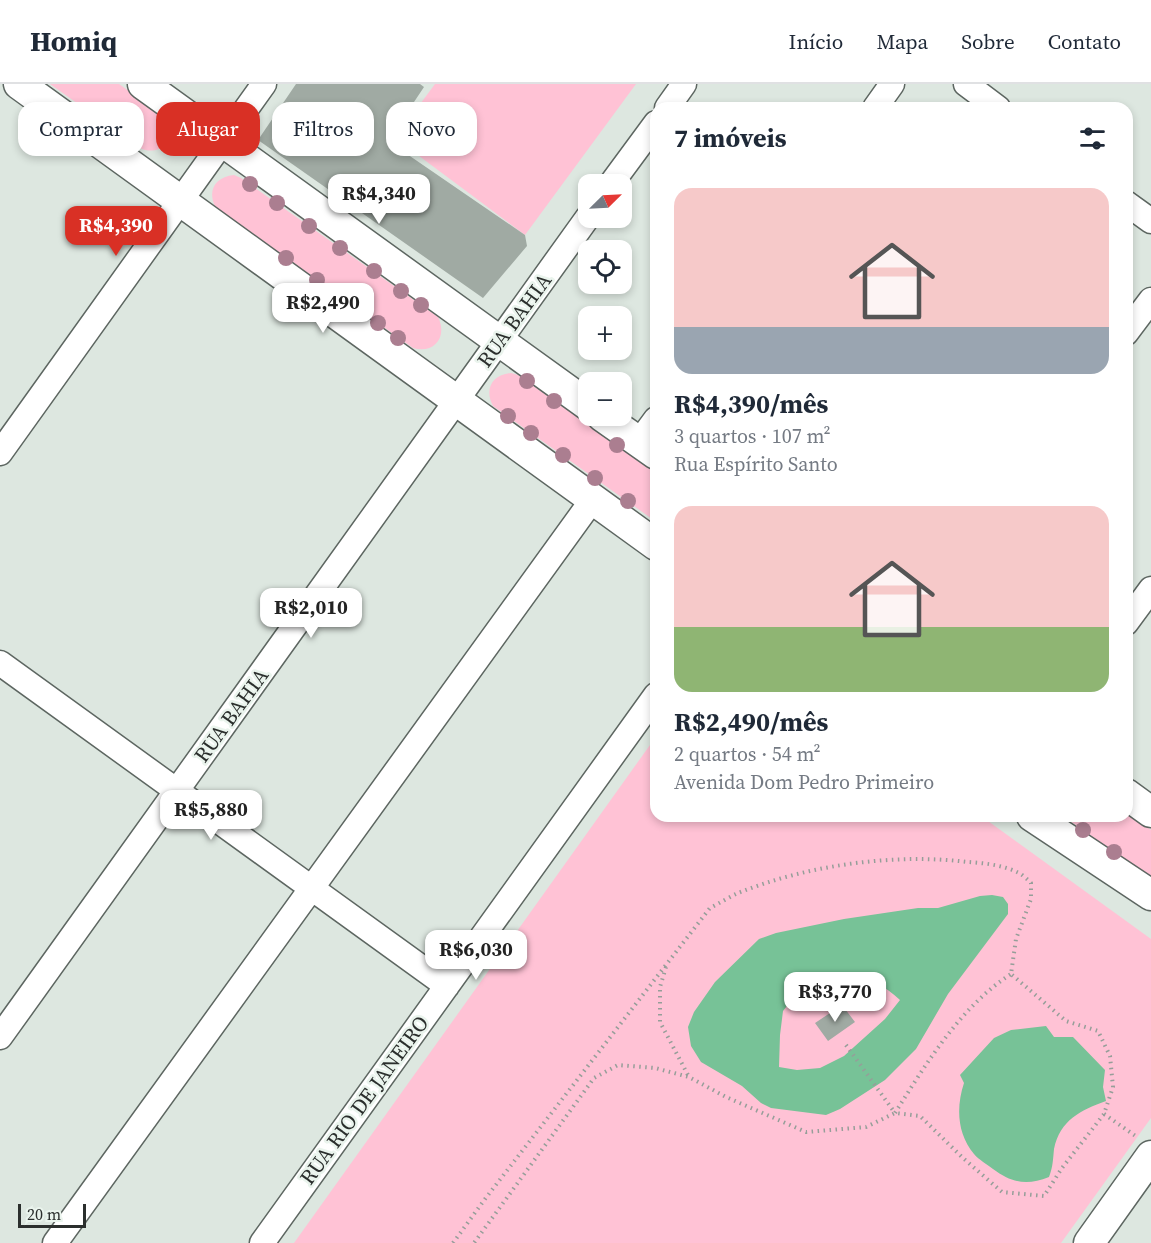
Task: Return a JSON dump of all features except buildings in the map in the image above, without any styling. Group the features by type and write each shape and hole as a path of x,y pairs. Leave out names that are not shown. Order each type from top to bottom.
{"street":[{"path":"19,84 650,541"},
{"path":"143,84 168,102"},
{"path":"251,102 264,84"},
{"path":"671,102 684,84"},
{"path":"879,102 892,84"},
{"path":"966,84 990,102"},
{"path":"618,174 650,131"},
{"path":"0,453 213,156"},
{"path":"242,156 578,398"},
{"path":"1133,208 1151,221"},
{"name":"RUA BAHIA","path":"0,1037 580,228"},
{"path":"1133,324 1151,300"},
{"path":"624,426 650,438"},
{"path":"56,1243 593,499"},
{"path":"1133,614 1151,590"},
{"path":"0,663 447,986"},
{"name":"RUA RIO DE JANEIRO","path":"262,1243 650,703"},
{"path":"1133,799 1151,812"},
{"path":"1041,822 1151,895"},
{"path":"1089,1243 1146,1148"}],"path":[{"path":"453,1243 492,1189 710,908 737,893 787,877 892,859 948,859 992,864 1018,873 1031,883 1031,899 1016,939 1011,974 997,983 936,1050 895,1113 866,1127 806,1132 726,1097 689,1077 654,1068 618,1065 594,1078 474,1243"},
{"path":"667,963 660,987 660,1022 689,1077"},
{"path":"895,1113 920,1116 1002,1192 1044,1196 1062,1168 1104,1114 1113,1087 1110,1056 1098,1031 1066,1021 1011,974"},
{"path":"846,1045 895,1113"},
{"path":"1104,1114 1146,1148"}],"shaded area":[{"path":"50,84 119,84 156,110 156,150 144,149 144,102 75,102"},
{"path":"435,84 636,84 525,235 419,156 477,156 477,102 422,102"},
{"path":"234,175 438,317 441,331 437,342 427,348 413,348 216,208 212,196 214,186 221,179"},
{"path":"511,373 518,375 578,417 578,426 590,426 650,468 650,517 493,406 490,400 490,389 499,377"},
{"path":"650,745 650,822 989,822 1151,939 1151,1118 1061,1243 294,1243"},
{"path":"1133,816 1151,830 1151,878 1072,822 1133,822"},
{"path":"980,896 1003,897 1008,904 1008,914 948,994 916,1049 885,1080 840,1109 826,1115 771,1108 761,1103 742,1086 701,1062 691,1046 688,1027 694,1012 715,982 759,939 776,933 844,919 918,908 938,908","holes":["850,973 883,987 900,1000 885,1019 844,1056 820,1068 797,1070 779,1067 783,1011 800,989 813,982 827,984"]},
{"path":"1046,1026 1054,1037 1073,1037 1105,1070 1103,1087 1106,1101 1080,1112 1066,1123 1057,1139 1049,1177 1034,1182 1020,1182 993,1169 976,1156 968,1146 961,1129 959,1111 964,1083 960,1075 994,1038 1011,1030"}]}
